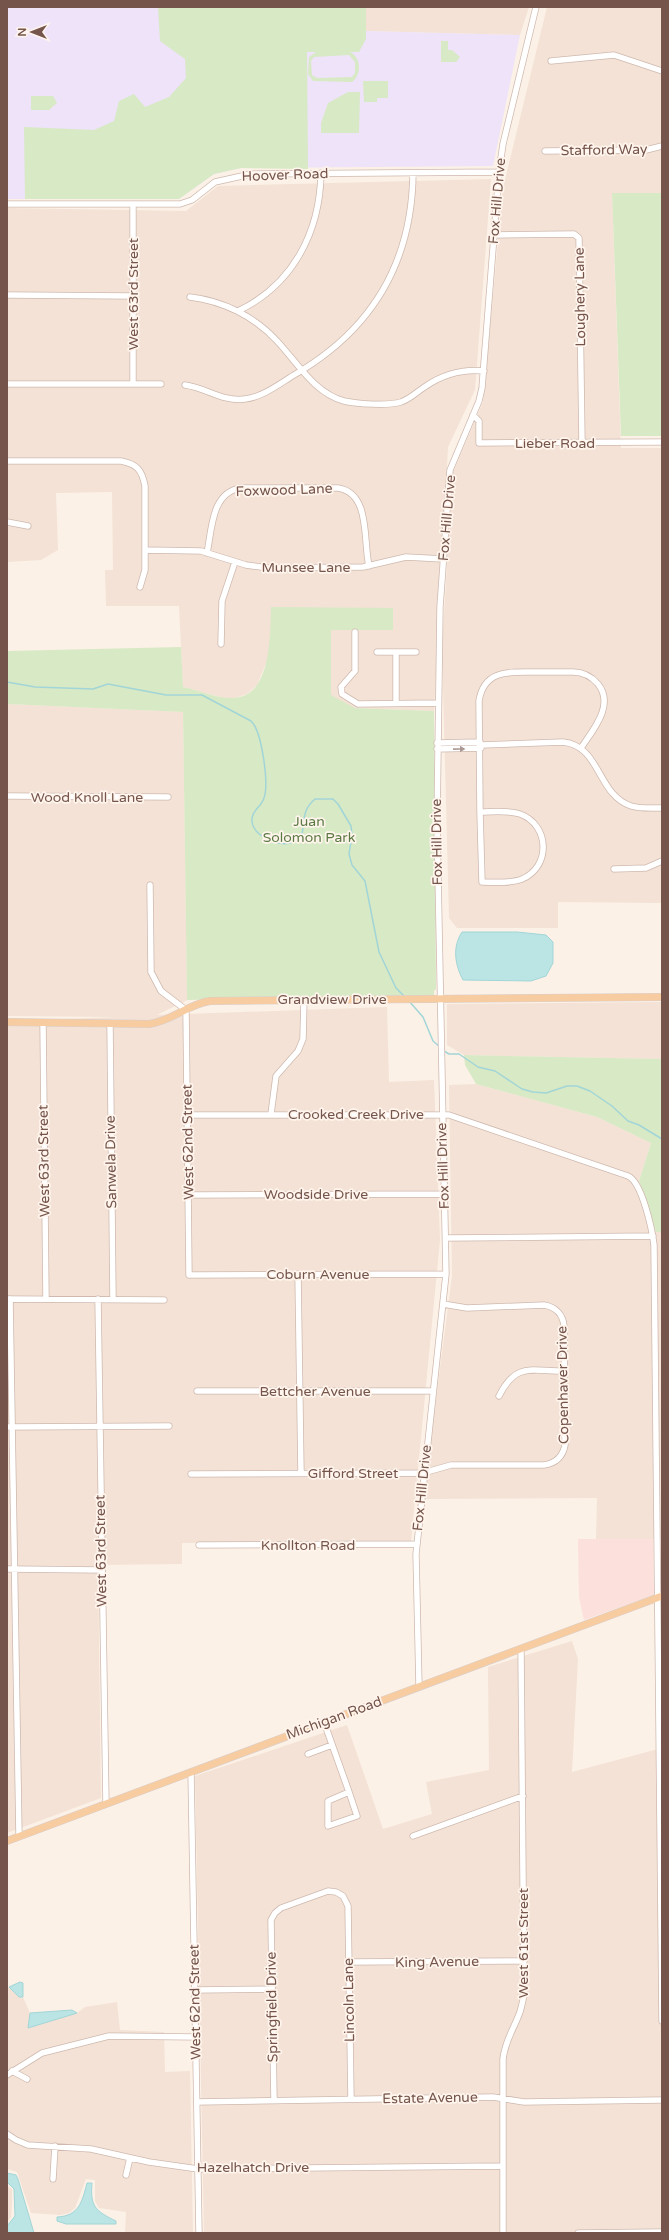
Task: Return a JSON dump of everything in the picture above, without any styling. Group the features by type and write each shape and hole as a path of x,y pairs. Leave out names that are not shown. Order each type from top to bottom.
{"main road":[{"name":"Grandview Drive","path":"7,1022 110,1024 156,1023 198,1004 210,1001 391,998 662,997"},
{"name":"Michigan Road","path":"7,1841 660,1597"}],"street":[{"name":"Fox Hill Drive","path":"419,1686 416,1589 417,1544 446,1274 440,1022 437,746 443,559 450,470 473,415 482,388 498,172 503,144 536,7"},
{"path":"551,61 614,55 662,71"},
{"name":"Stafford Way","path":"545,151 648,150 662,146"},
{"name":"Hoover Road","path":"7,204 184,203 194,199 213,183 243,175 498,172"},
{"path":"238,311 257,301 278,284 300,254 311,232 317,212 321,173"},
{"path":"185,385 200,388 223,398 245,399 256,397 303,370 335,348 353,331 371,310 388,283 399,259 406,237 412,205 413,173"},
{"name":"West 63rd Street","path":"132,204 133,384"},
{"name":"Loughery Lane","path":"494,235 575,234 579,238 582,443"},
{"path":"7,295 132,296"},
{"path":"190,297 216,302 238,311 271,335 322,390 339,399 355,403 391,404 405,400 444,376 466,371 484,371"},
{"path":"7,384 161,384"},
{"name":"Lieber Road","path":"473,415 479,421 479,443 662,442"},
{"path":"7,461 121,461 138,467 143,475 145,486 145,570 140,587"},
{"name":"Foxwood Lane","path":"207,553 217,507 221,498 230,491 241,488 338,488 352,493 360,502 369,566"},
{"path":"7,522 28,526"},
{"name":"Munsee Lane","path":"145,550 190,550 207,553 235,562 268,568 369,566 404,557 443,559"},
{"path":"221,644 222,601 235,562"},
{"path":"355,632 355,669 341,687 341,692 356,703 438,703"},
{"path":"377,652 416,652"},
{"path":"396,652 396,703"},
{"path":"480,812 516,813 528,818 535,825 542,836 543,850 541,860 531,874 514,881 482,882 480,812 480,699 483,688 491,679 508,672 573,672 584,673 594,680 602,690 604,700 601,716 581,748"},
{"path":"437,746 563,742 581,748 590,756 608,789 619,800 638,808 662,808"},
{"name":"Wood Knoll Lane","path":"7,796 168,797"},
{"path":"614,869 646,868 662,861"},
{"path":"150,885 151,972 161,991 186,1010"},
{"path":"271,1114 276,1076 298,1051 303,1039 304,999"},
{"name":"West 62nd Street","path":"186,1010 190,1275"},
{"name":"West 63rd Street","path":"43,1023 46,1299"},
{"name":"Sanwela Drive","path":"110,1024 113,1299"},
{"name":"Crooked Creek Drive","path":"188,1115 442,1114 455,1116 633,1179 638,1185 652,1236"},
{"name":"Woodside Drive","path":"189,1195 444,1194"},
{"path":"446,1238 652,1236 660,1597 662,2021"},
{"path":"298,1274 301,1473"},
{"name":"Coburn Avenue","path":"190,1275 446,1274"},
{"path":"19,1836 14,1569 9,1426 9,1299 164,1300"},
{"name":"West 63rd Street","path":"98,1299 106,1804"},
{"name":"Copenhaver Drive","path":"443,1304 467,1308 544,1305 558,1312 564,1322 565,1445 560,1458"},
{"path":"499,1396 508,1379 519,1372 564,1371"},
{"name":"Bettcher Avenue","path":"197,1391 433,1391"},
{"path":"9,1426 169,1426"},
{"name":"Gifford Street","path":"191,1474 424,1473 451,1465 547,1464 560,1458"},
{"name":"Knollton Road","path":"199,1545 417,1544"},
{"path":"7,1569 102,1570"},
{"name":"West 61st Street","path":"503,2233 503,2056 507,2040 523,2007 524,1961 521,1648"},
{"path":"324,1722 349,1792 357,1816 328,1826 328,1801 349,1792"},
{"path":"308,1754 332,1745"},
{"name":"West 62nd Street","path":"191,1772 199,2233"},
{"path":"413,1836 522,1796"},
{"name":"Lincoln Lane","path":"274,1914 282,1907 328,1891 338,1893 346,1901 349,1962 351,2099"},
{"name":"Springfield Drive","path":"274,1914 271,1925 274,2100"},
{"name":"King Avenue","path":"349,1962 524,1961"},
{"path":"195,1990 272,1989"},
{"path":"7,2075 42,2053 108,2036 196,2037"},
{"path":"12,2071 27,2079"},
{"name":"Estate Avenue","path":"197,2102 351,2099 503,2099 524,2102 662,2100"},
{"name":"Hazelhatch Drive","path":"7,2134 26,2144 91,2149 130,2158 198,2169 503,2166"},
{"path":"53,2179 55,2146"},
{"path":"126,2175 130,2158"},
{"path":"578,2233 662,2232"}],"shaded area":[{"path":"7,7 366,7 366,31 520,35 493,166 241,168 214,174 179,199 7,199"},
{"path":"366,7 529,7 520,35 366,31"},
{"path":"547,7 662,7 662,193 612,193 621,448 662,448 662,903 558,902 558,928 457,928 449,918 442,646 453,472 483,402 503,188"},
{"path":"491,179 475,390 448,447 434,711 354,708 331,696 331,630 392,630 272,607 270,654 257,685 247,694 235,698 224,698 183,687 179,606 106,606 105,570 113,570 112,492 56,493 58,550 41,560 7,562 7,208 186,211 218,186"},
{"path":"7,704 183,712 187,1000 157,1015 387,1007 389,1082 434,1080 440,1240 411,1541 182,1543 182,1564 98,1565 101,1798 7,1833 7,1021 117,1017 7,1016"},
{"path":"662,1002 662,1059 464,1055 447,1045 447,1004"},
{"path":"476,1084 597,1117 651,1143 639,1181 656,1232 662,1232 662,1539 596,1539 597,1498 423,1499 452,1276 449,1085"},
{"path":"578,1539 653,1539 654,1595 584,1620 579,1597"},
{"path":"572,1641 578,1659 572,1772 662,1748 662,2233 204,2233 195,1776 347,1725 383,1829 432,1814 426,1782 489,1770 488,1667"},
{"path":"9,1987 19,1997 23,1997 30,2013 28,2028 77,2013 85,2007 117,2002 120,2030 164,2032 165,2072 190,2071 193,2233 125,2233 126,2212 99,2208 95,2201 95,2180 86,2179 75,2208 69,2213 60,2215 31,2213 17,2172 7,2169 7,1988"},
{"path":"7,2186 12,2189 12,2202 11,2217 7,2222"}],"green space":[{"path":"158,7 366,7 366,39 359,52 350,52 354,54 359,66 357,75 352,82 313,81 308,74 309,57 316,52 307,52 308,169 241,168 214,174 179,199 25,199 24,127 94,130 114,121 119,101 134,94 145,107 169,97 186,78 185,59 160,41","holes":["349,55 355,62 355,73 352,77 317,78 312,75 311,61 314,57"]},
{"path":"441,41 448,41 448,50 452,50 460,57 456,62 441,62"},
{"path":"363,81 388,81 388,98 377,98 377,102 364,102"},
{"path":"348,92 360,92 359,133 321,133 321,123 328,103"},
{"path":"31,96 53,96 57,103 49,110 31,110"},
{"path":"612,193 662,193 662,436 621,436"},
{"name":"Juan Solomon Park","path":"271,607 393,608 393,630 331,630 331,695 355,708 434,711 436,989 434,991 434,995 187,1000 183,712 7,704 7,651 181,647 183,687 228,698 246,695 256,687 266,662 269,647"},
{"path":"464,1055 662,1059 662,1232 656,1232 639,1181 651,1143 597,1117 476,1084 465,1065"}],"water":[{"path":"462,932 517,932 546,935 553,942 553,963 546,976 531,981 463,980 458,968 456,956 457,944"},
{"path":"20,1982 23,1983 23,1997 19,1997 9,1987"},
{"path":"72,2010 77,2013 28,2028 30,2013"},
{"path":"7,2173 16,2175 18,2179 34,2233 7,2233 7,2226 15,2216 14,2189 7,2182"},
{"path":"87,2183 92,2183 92,2197 95,2207 103,2214 116,2221 116,2224 66,2224 57,2221 57,2217 70,2214 75,2211 81,2202"}],"waterway":[{"path":"7,682 35,687 93,689 108,684 166,695 202,695 251,721 255,727 261,746 264,758 266,781 263,801 252,818 254,827 261,836 267,839 279,843 290,843 302,834 306,811 315,799 333,799 338,804 351,826 352,835 349,854 352,865 365,881 379,952 396,988 405,997"},
{"path":"409,1001 423,1017 433,1041 440,1047"},
{"path":"444,1051 449,1054 459,1054 478,1067 495,1071 522,1089 546,1093 567,1086 577,1086 590,1091 612,1106 628,1121 639,1125 662,1139"}]}
